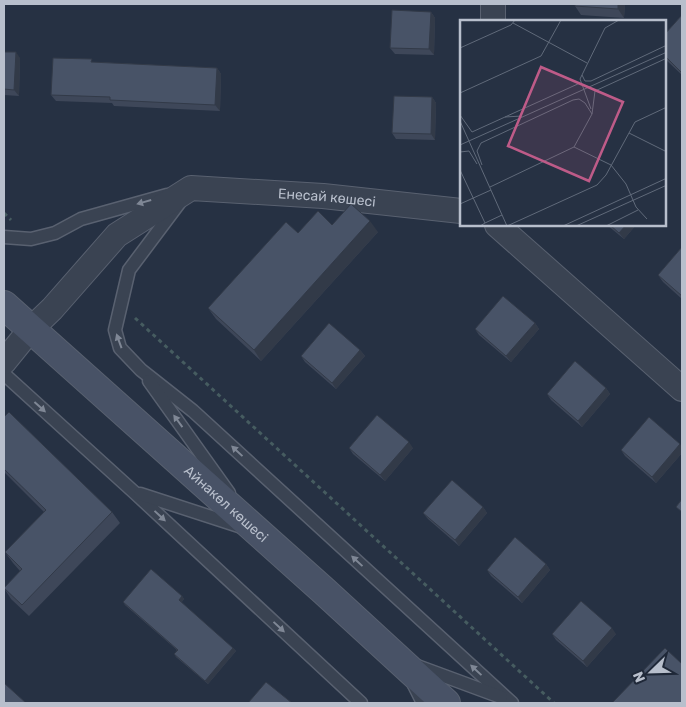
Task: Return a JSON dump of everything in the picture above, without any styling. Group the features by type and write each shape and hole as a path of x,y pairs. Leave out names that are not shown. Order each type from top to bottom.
{"main road":[{"name":"Айнакөл көшесі","path":"4,306 402,660 446,703"}],"street":[{"path":"493,4 493,20"},
{"path":"4,362 30,330 52,309 117,235 191,188"},
{"name":"Енесай көшесі","path":"191,188 323,196 460,211"},
{"path":"498,226 682,389"}],"lane":[{"path":"4,238 31,239 55,233 81,219 191,188"},
{"path":"191,188 129,270 115,330 120,348 141,370 257,532"},
{"path":"141,370 193,410 510,702"},
{"path":"4,374 135,493 360,703"},
{"path":"135,493 257,532"},
{"path":"402,660 510,702"},
{"path":"402,660 424,703"}],"path":[{"path":"121,304 554,703"}],"building":[{"path":"575,4 618,4 618,9 575,6"},
{"path":"392,10 431,12 429,49 390,48"},
{"path":"682,15 682,73 666,57 666,33"},
{"path":"4,52 16,52 14,90 4,89"},
{"path":"53,58 92,59 91,62 217,68 215,105 110,100 110,97 51,95"},
{"path":"394,96 432,97 431,134 392,133"},
{"path":"351,204 370,221 254,350 208,308 286,222 298,233 318,211 332,225"},
{"path":"611,226 625,226 619,233"},
{"path":"682,247 682,296 658,275"},
{"path":"503,296 535,323 506,356 475,329"},
{"path":"329,323 360,350 332,383 301,356"},
{"path":"575,361 606,388 578,421 547,394"},
{"path":"9,412 112,512 22,605 4,588 22,569 5,552 46,510 4,469 4,417"},
{"path":"377,415 409,442 380,475 349,448"},
{"path":"649,417 680,444 652,477 621,450"},
{"path":"452,480 483,507 455,540 423,513"},
{"path":"682,499 682,512 676,507"},
{"path":"515,537 546,564 518,597 487,570"},
{"path":"151,569 182,596 179,600 233,648 205,681 174,654 178,650 123,602"},
{"path":"581,601 612,628 583,661 552,634"},
{"path":"665,648 682,664 682,703 612,703"},
{"path":"266,682 292,703 248,703"},
{"path":"4,683 26,703 4,703"}]}
